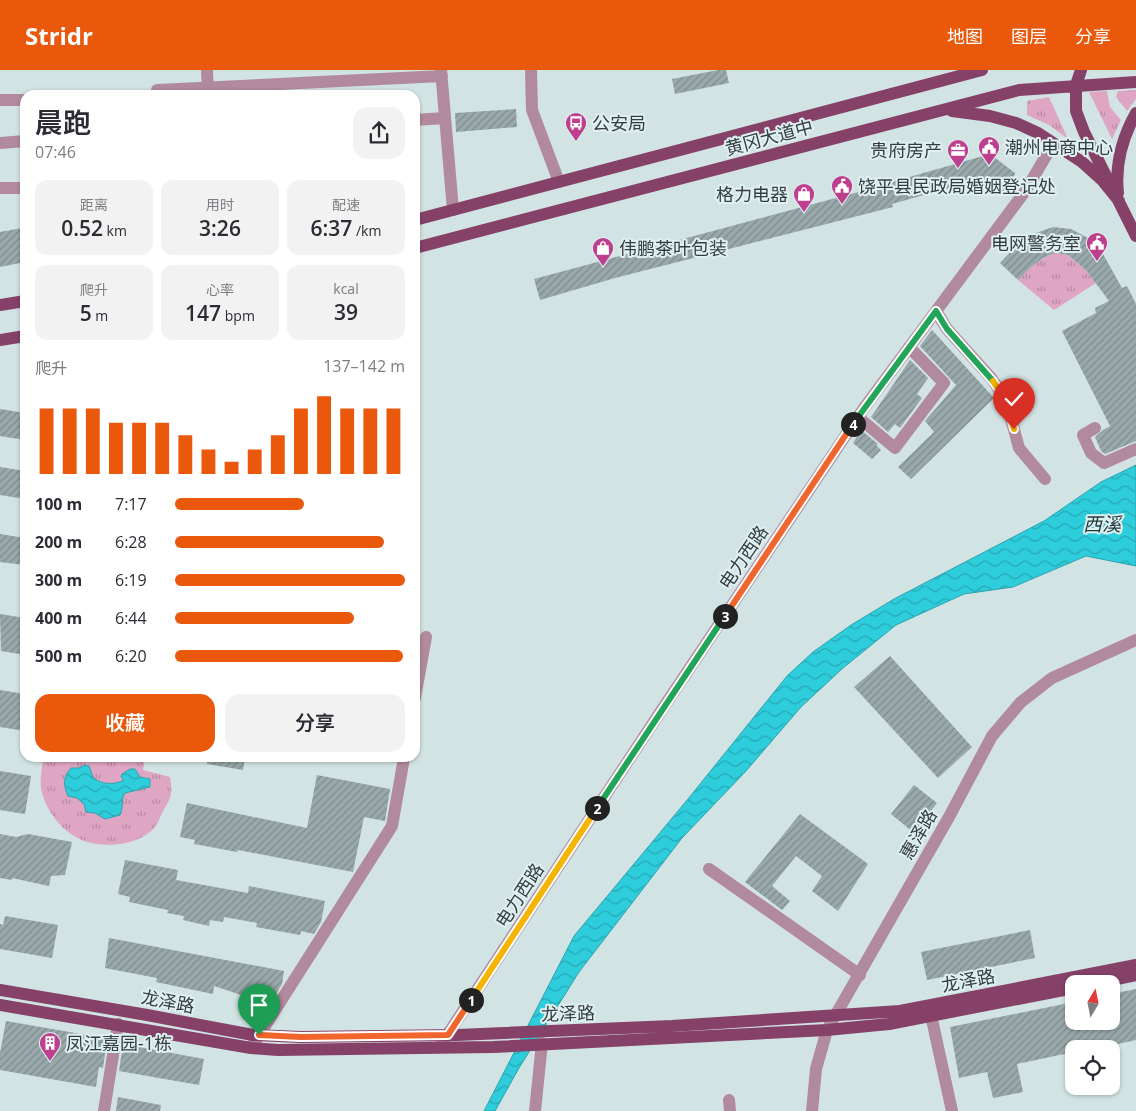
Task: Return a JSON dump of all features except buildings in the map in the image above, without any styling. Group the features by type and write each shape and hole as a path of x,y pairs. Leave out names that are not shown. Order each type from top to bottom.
{"main road":[{"name":"黄冈大道中","path":"420,219 982,70"},
{"path":"1081,70 1076,85 1076,111 1084,132 1136,236"},
{"name":"黄冈大道中","path":"420,247 1019,90 1136,82"},
{"path":"940,110 990,116 1016,123 1038,133 1082,162 1102,180 1119,201"},
{"path":"1119,201 1117,183 1118,163 1128,126 1136,113"},
{"path":"0,304 20,302"},
{"path":"0,340 20,337"},
{"name":"龙泽路","path":"0,1005 251,1048 278,1050 439,1048 827,1030 889,1024 929,1011 1136,965"},
{"path":"1120,979 1136,976"},
{"name":"龙泽路","path":"0,990 259,1035 301,1037 448,1035 662,1026 900,1011 929,1011 1065,989"}],"street":[{"path":"207,70 208,90"},
{"path":"530,70 532,110 558,182"},
{"path":"233,90 442,73 453,210"},
{"path":"0,100 20,100"},
{"path":"420,120 445,118"},
{"path":"0,143 20,141"},
{"name":"电力西路","path":"439,1048 858,417 1026,190 1053,144"},
{"path":"0,188 20,188"},
{"path":"936,311 947,329 992,379 1006,400 1019,448 1045,479"},
{"path":"858,417 895,448 944,383 910,347"},
{"path":"1095,428 1083,435 1091,453 1099,461 1104,463 1111,462 1136,448"},
{"path":"420,670 426,637"},
{"name":"惠泽路","path":"812,1111 816,1069 827,1030 949,817 992,736 1021,702 1052,678 1136,640"},
{"path":"251,1048 392,826 403,762"},
{"path":"710,869 860,975"},
{"path":"929,1011 952,1111"},
{"path":"104,1111 118,1024"},
{"path":"535,1111 542,1043"}],"green space":[{"path":"1136,90 1136,99 1127,111 1116,97 1118,91"},
{"path":"1107,91 1110,107 1121,120 1112,139 1089,92"},
{"path":"1049,97 1068,139 1049,125 1027,115 1027,101"},
{"path":"1055,253 1068,255 1086,270 1096,283 1054,310 1018,280 1035,264"},
{"path":"43,762 144,762 143,770 170,777 171,788 170,796 155,827 148,834 128,842 106,845 95,844 76,837 58,823 45,802 41,788"}],"water":[{"name":"西溪","path":"1136,465 1136,566 1086,556 1013,587 964,594 896,625 843,668 801,707 746,771 682,838 579,972 519,1068 495,1111 484,1111 574,936 787,676 813,652 851,625 894,599 1044,521 1101,482"},
{"path":"85,765 89,766 96,780 108,783 124,780 121,777 122,774 130,769 135,769 140,777 150,779 150,787 125,793 120,815 105,819 95,813 86,812 84,804 77,798 68,796 66,792 65,781 68,771 71,768 79,768"}],"place":[{"name":"公安局","path":"576,142"},
{"name":"潮州电商中心","path":"989,166"},
{"name":"贵府房产","path":"958,169"},
{"name":"饶平县民政局婚姻登记处","path":"842,205"},
{"name":"格力电器","path":"804,213"},
{"name":"电网警务室","path":"1097,262"},
{"name":"伟鹏茶叶包装","path":"603,267"},
{"name":"凤江嘉园-1栋","path":"50,1062"}],"route":[{"path":"259,1035 301,1037 448,1035 661,711 864,408 936,311 947,329 992,379 1006,400 1014,429"}]}
